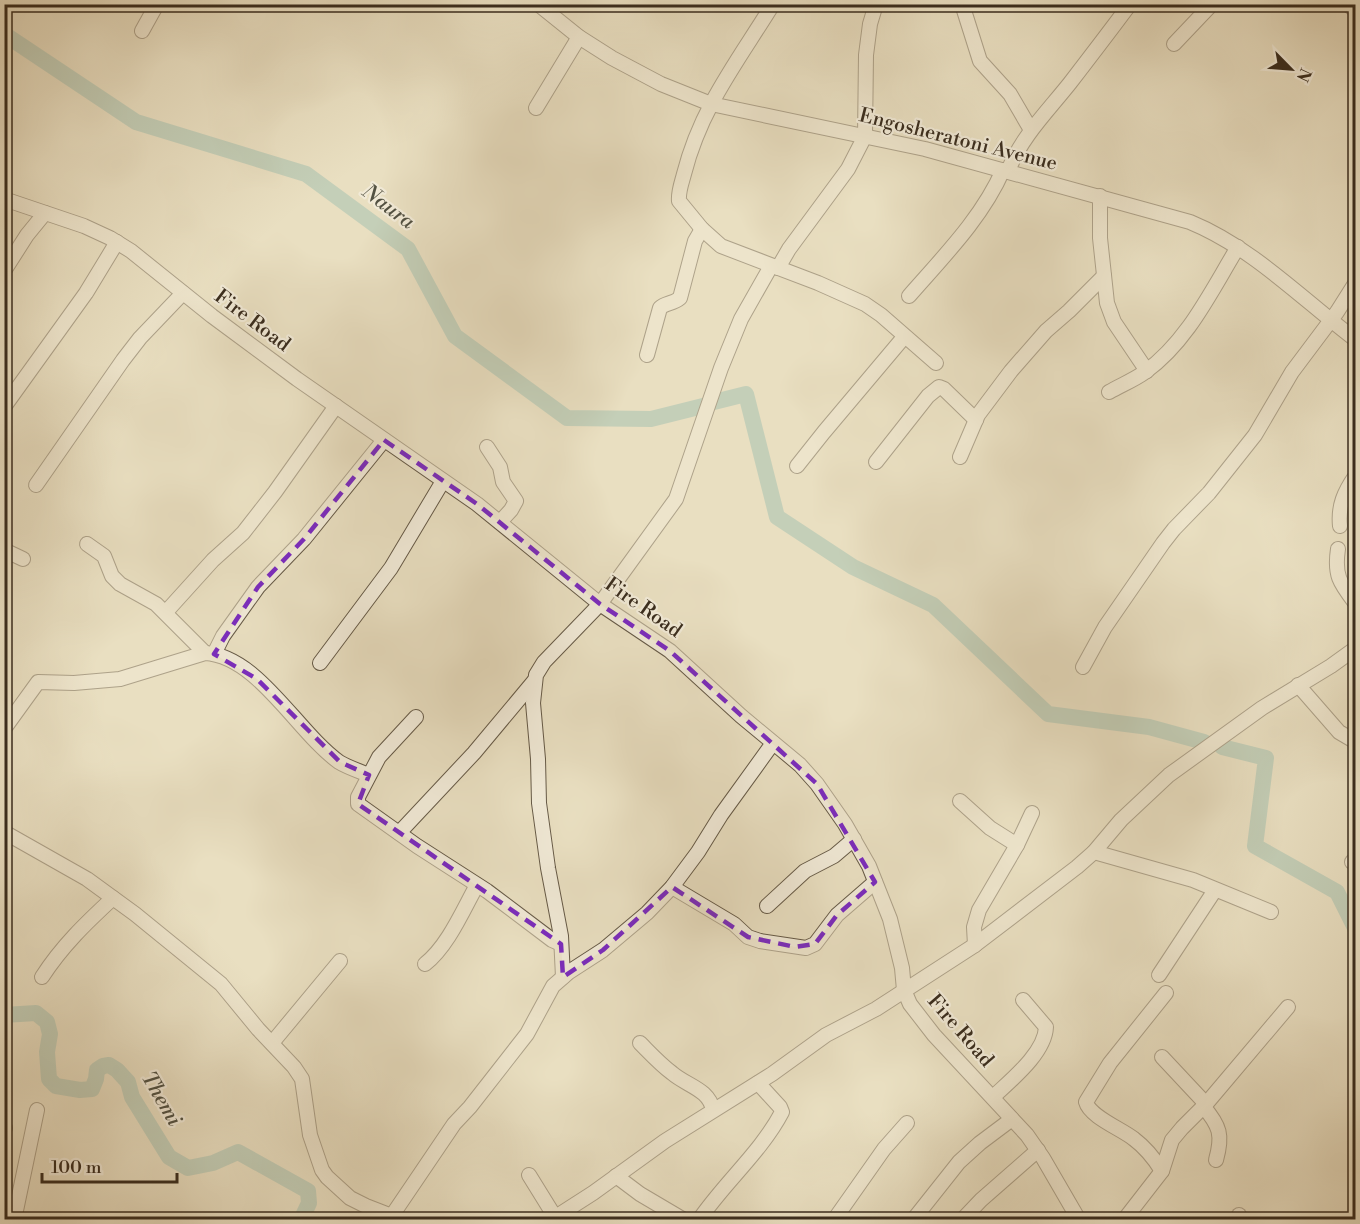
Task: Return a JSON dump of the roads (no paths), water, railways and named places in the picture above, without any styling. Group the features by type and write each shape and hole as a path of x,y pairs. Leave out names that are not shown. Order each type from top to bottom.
{"street":[{"path":"142,31 157,4"},
{"name":"Engosheratoni Avenue","path":"538,4 557,11 579,37 645,76 711,104 925,149 1190,222 1238,247 1356,340"},
{"path":"773,4 737,58 711,104 687,161 678,196 679,201 702,229 721,246 865,304 936,363"},
{"path":"399,833 474,753 535,680 544,662 600,604 676,499 721,368 741,319 775,267 848,169 865,136 866,55 870,24 876,4"},
{"path":"962,4 980,61 1010,94 1031,129"},
{"path":"909,296 978,213 1031,129 1070,83 1130,4"},
{"path":"1174,44 1212,4"},
{"path":"1347,4 1356,11"},
{"path":"536,108 579,37"},
{"path":"1100,196 1100,238 1110,312 1147,371"},
{"name":"Fire Road","path":"4,199 84,226 117,243 336,406 500,522 600,604 670,651 772,743 787,753 810,776 854,839 876,882 895,938 904,990 910,1004 925,1024 993,1097 1038,1150 1079,1220"},
{"path":"4,271 27,235 45,213"},
{"path":"647,355 660,308 663,305 673,304 680,298 695,240 702,229"},
{"path":"4,407 86,293 117,243"},
{"path":"1108,392 1147,371 1184,334 1238,247"},
{"path":"960,457 981,410 1030,348 1104,276"},
{"path":"1083,667 1105,627 1168,536 1200,504 1251,440 1292,372 1331,321 1356,282"},
{"path":"36,485 123,360 140,338 183,293"},
{"path":"797,466 904,338"},
{"path":"876,462 922,403 933,390 939,387 976,420"},
{"path":"166,612 213,560 243,532 275,492 336,406"},
{"path":"209,654 258,588 304,539 384,440"},
{"path":"487,447 500,467 503,482 516,501 500,522"},
{"path":"1340,526 1339,513 1342,498 1356,475"},
{"path":"320,663 391,568 443,481"},
{"path":"87,544 104,556 112,576 120,584 156,604 209,654"},
{"path":"4,549 23,559"},
{"path":"1338,549 1336,569 1338,578 1356,604"},
{"path":"529,1175 553,1218 593,1193 664,1141 758,1083 826,1035 876,1009 975,945 1077,867 1157,785 1262,708 1356,648"},
{"path":"4,729 38,682 74,683 120,679 209,654 224,656 240,665 340,762 369,775"},
{"path":"535,680 533,704 539,803 561,944 563,977"},
{"path":"1298,685 1338,732 1356,742"},
{"path":"416,717 379,758 358,796 358,804 561,944"},
{"path":"5,835 87,879 135,914 221,984 302,1079 310,1135 322,1170 350,1198 395,1218 454,1124 527,1034 553,986 603,950 672,887 772,743"},
{"path":"960,801 990,828 1017,845"},
{"path":"975,945 974,927 979,910 1017,845 1032,813"},
{"path":"767,906 805,871 834,856 854,839"},
{"path":"1094,852 1193,880 1271,912"},
{"path":"672,887 734,924 748,937 806,948 814,944 837,915 876,882"},
{"path":"425,964 444,943 477,885"},
{"path":"1160,975 1215,890"},
{"path":"42,976 76,932 113,898"},
{"path":"272,1043 340,961"},
{"path":"1162,1171 1148,1150 1119,1128 1095,1114 1086,1106 1086,1102 1110,1063 1166,993"},
{"path":"993,1097 1029,1061 1046,1037 1046,1027 1023,1000"},
{"path":"1124,1220 1162,1171 1172,1140 1205,1105 1288,1007"},
{"path":"640,1043 673,1075 707,1095 713,1110"},
{"path":"1161,1057 1205,1105 1217,1124 1220,1131 1216,1160"},
{"path":"699,1220 782,1112 758,1083"},
{"path":"14,1220 37,1110"},
{"path":"913,1220 959,1162 1012,1119"},
{"path":"834,1220 884,1149 907,1123"},
{"path":"962,1220 981,1200 1038,1150"},
{"path":"616,1176 640,1194 684,1220"}],"waterway":[{"name":"Naura","path":"4,34 136,122 306,174 408,249 455,336 567,418 651,419 707,405"},
{"path":"714,402 746,394 777,517 853,567 933,605 1048,714 1149,727 1204,742"},
{"path":"1222,747 1266,758 1255,846 1337,892 1356,930"},
{"name":"Themi","path":"4,1015 36,1013 47,1022 50,1034 47,1052 49,1079 56,1086 80,1090 92,1089 97,1070 109,1065 128,1082 132,1097 169,1157 188,1168 213,1163 238,1152 308,1191 309,1203 301,1220"}]}
